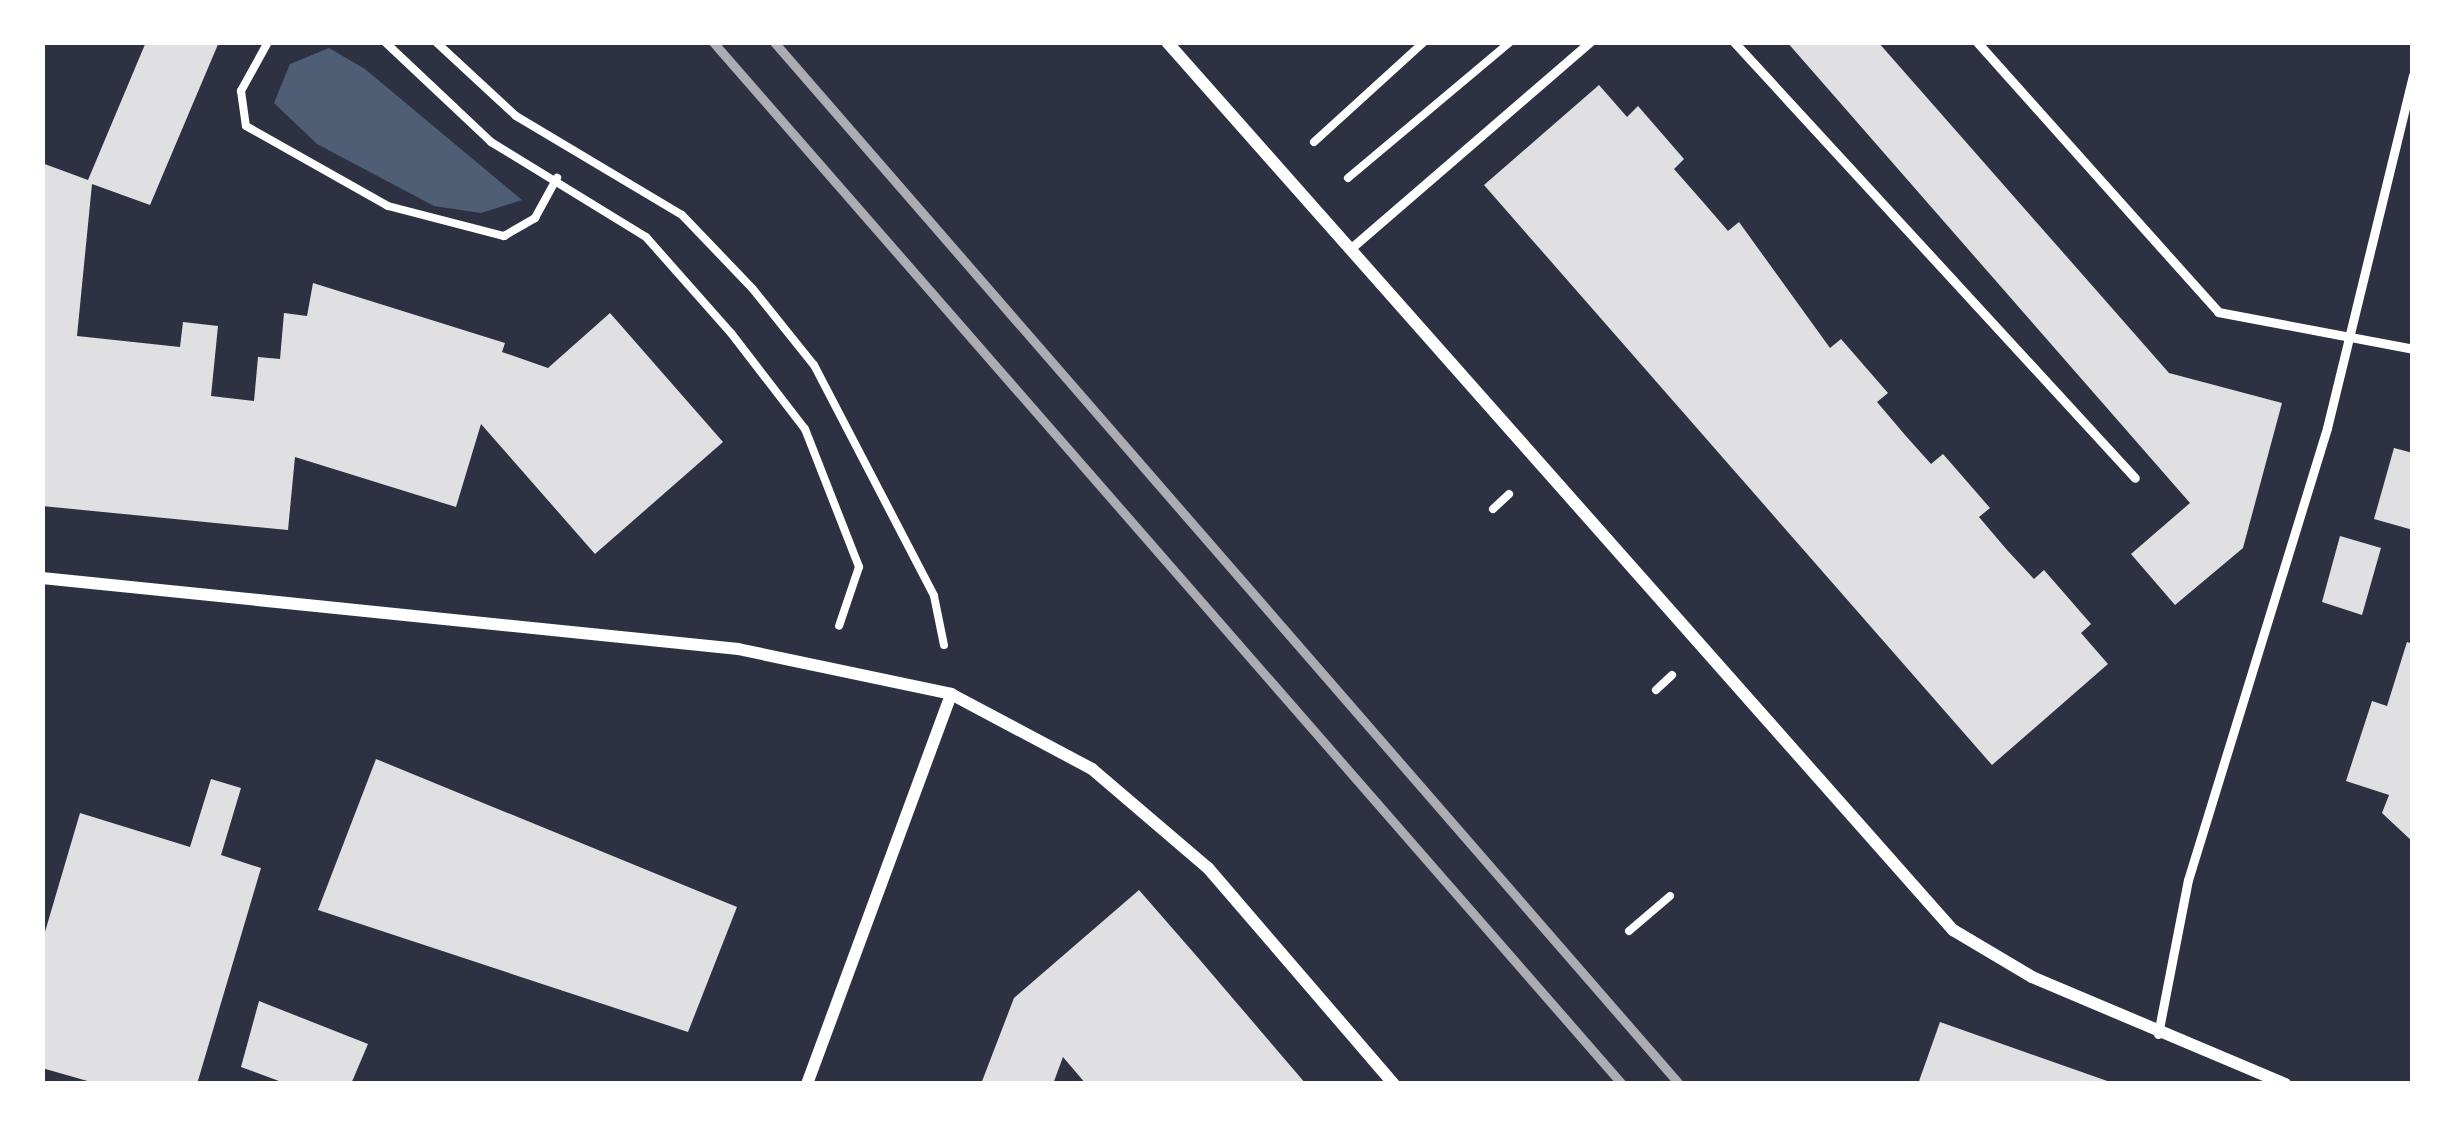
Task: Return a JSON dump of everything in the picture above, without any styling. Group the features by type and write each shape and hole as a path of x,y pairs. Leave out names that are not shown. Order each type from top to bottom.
{"street":[{"path":"1167,42 1953,930 2158,1034 2285,1084"},
{"path":"42,578 824,667 952,694 1092,769 1208,868 1394,1084"},
{"path":"807,1084 952,694"}],"lane":[{"path":"1349,249 1590,42"},
{"path":"1734,42 2135,478"},
{"path":"1977,42 2218,312 2347,345 2413,349"},
{"path":"2158,1034 2188,880 2347,345 2413,75"}],"path":[{"path":"268,42 241,91 246,126 368,196 504,236 535,218 557,178"},
{"path":"385,42 491,142 557,178 646,237 805,429 860,567 824,667"},
{"path":"436,42 516,116 682,215 784,326 934,596 952,694"},
{"path":"1283,169 1424,42"},
{"path":"1313,204 1510,42"},
{"path":"1629,931 1670,896"}],"water":[{"path":"329,48 365,69 522,200 481,213 434,206 317,144 274,103 290,64"}],"building":[{"path":"146,42 219,42 150,205 92,184 77,336 180,347 183,322 218,326 211,396 254,401 258,357 280,359 284,313 307,316 313,283 505,343 502,352 548,368 610,313 723,442 595,554 481,424 456,507 295,457 288,530 42,506 42,163 88,180"},
{"path":"1787,42 1878,42 2169,373 2282,403 2243,548 2175,605 2131,554 2190,503"},
{"path":"1599,85 1627,117 1638,106 1684,159 1674,169 1728,231 1739,222 1830,348 1841,339 1888,393 1877,402 1905,435 1931,464 1943,454 1990,508 1979,517 2007,550 2034,579 2044,570 2091,624 2081,633 2108,664 1992,765 1484,185"},
{"path":"2394,448 2413,453 2413,530 2374,519"},
{"path":"2340,536 2381,548 2362,615 2322,602"},
{"path":"2407,642 2413,644 2413,842 2382,813 2389,795 2346,781 2372,701 2387,706"},
{"path":"376,759 737,907 688,1032 318,910"},
{"path":"211,779 241,788 221,855 261,868 197,1084 98,1084 42,1068 42,942 80,813 190,847"},
{"path":"1139,890 1306,1084 1086,1084 1063,1057 1053,1084 981,1084 1014,998"},
{"path":"259,1001 368,1044 351,1084 287,1084 241,1067"},
{"path":"1940,1022 2113,1083 2113,1084 1918,1084"}],"railway":[{"path":"713,42 1622,1084"},
{"path":"774,42 1679,1084"}]}
